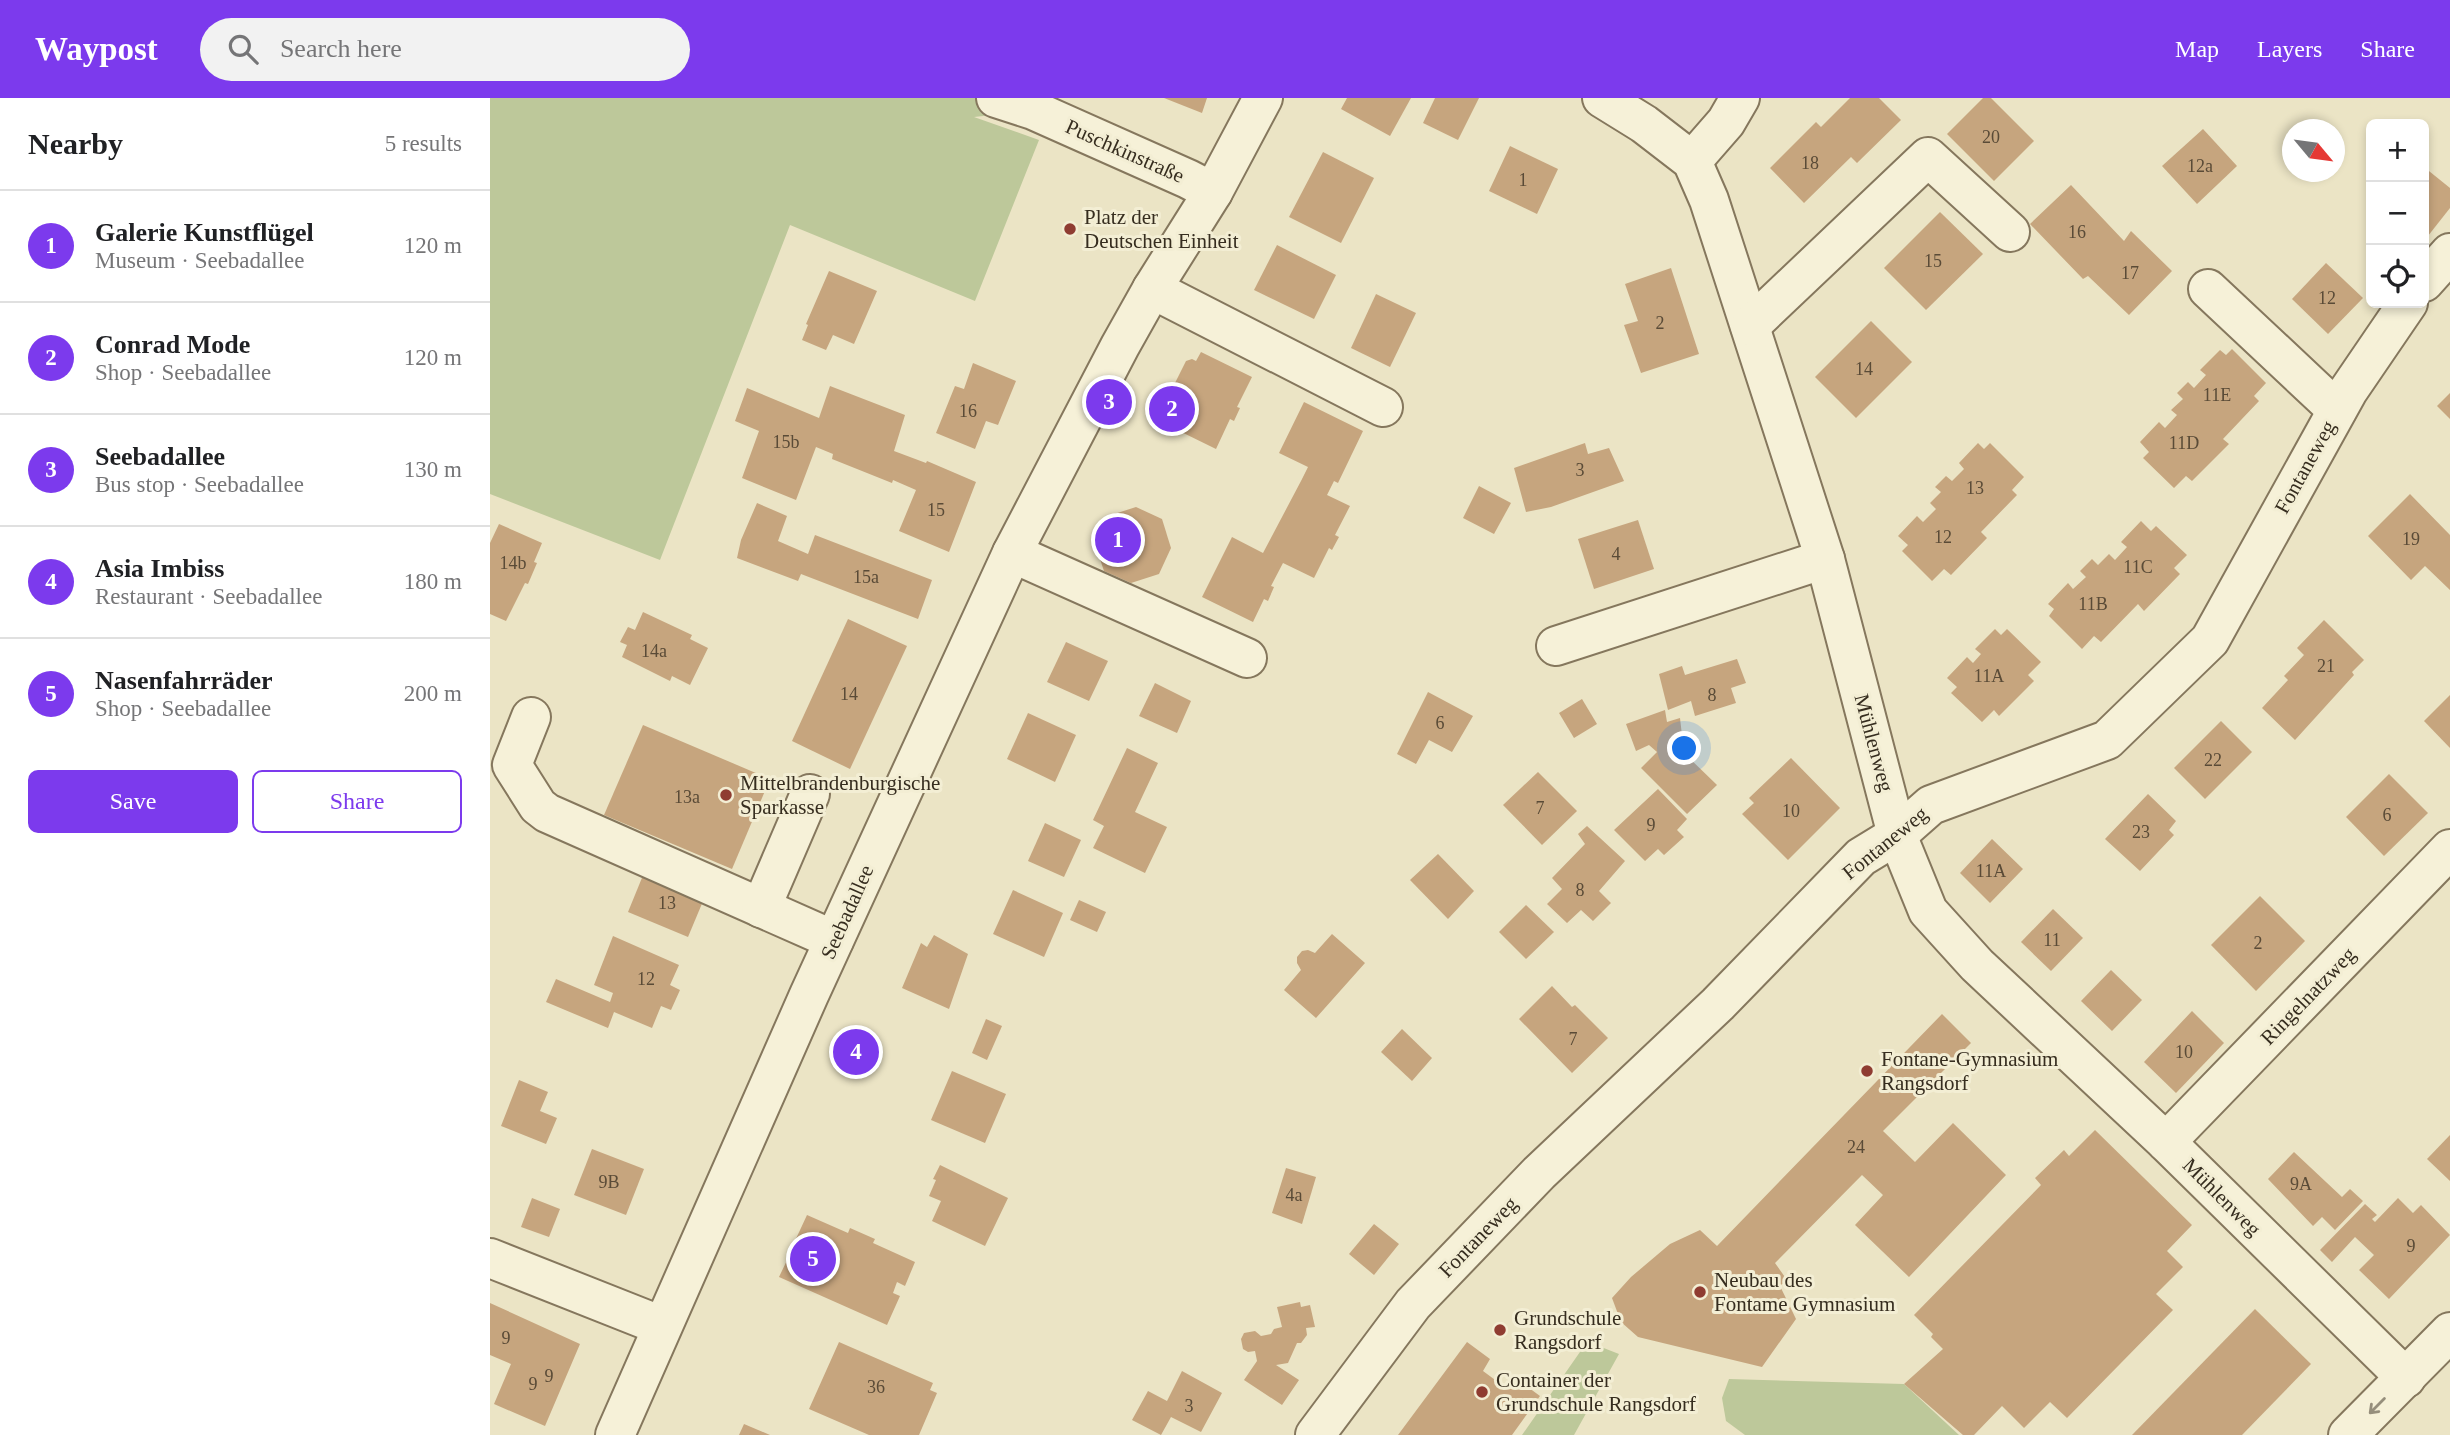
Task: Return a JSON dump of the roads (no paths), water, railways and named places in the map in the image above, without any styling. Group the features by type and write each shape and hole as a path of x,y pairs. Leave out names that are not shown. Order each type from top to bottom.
{"street":[{"name":"Puschkinstraße","path":"996,98 1034,110 1213,192"},
{"name":"Seebadallee","path":"615,1435 834,940 1012,553 1152,289 1213,192 1263,98"},
{"name":"Mühlenweg","path":"1602,98 1644,124 1692,161 1709,200 1825,559 1897,835 1928,911 1977,965 2166,1142 2406,1378"},
{"path":"1692,161 1726,122 1740,98"},
{"path":"1750,326 1928,157 2010,232"},
{"path":"2429,276 2450,253"},
{"path":"2220,285 2342,401"},
{"path":"1152,289 1383,407"},
{"name":"Fontaneweg","path":"1315,1435 1413,1304 1539,1173 1718,1004 1861,857 1897,835 1931,805 2107,740 2210,640 2342,401 2405,308"},
{"path":"1012,553 1247,658"},
{"path":"1556,646 1825,559"},
{"path":"531,717 512,765 538,806 547,813 834,940"},
{"path":"761,908 810,794"},
{"name":"Ringelnatzweg","path":"2166,1142 2450,849"},
{"path":"490,1258 662,1326"},
{"path":"2348,1435 2450,1332"}],"place":[{"name":"Platz der Deutschen Einheit","path":"1070,229"},
{"name":"Seebadallee","path":"1109,402"},
{"name":"Conrad Mode","path":"1172,409"},
{"name":"Galerie Kunstflügel","path":"1118,540"},
{"name":"Mittelbrandenburgische Sparkasse","path":"726,795"},
{"name":"Asia Imbiss","path":"856,1052"},
{"name":"Fontane-Gymnasium Rangsdorf","path":"1867,1071"},
{"name":"Nasenfahrräder","path":"813,1259"},
{"name":"Neubau des Fontame Gymnasium","path":"1700,1292"},
{"name":"Grundschule Rangsdorf","path":"1500,1330"},
{"name":"Container der Grundschule Rangsdorf","path":"1482,1392"}]}
